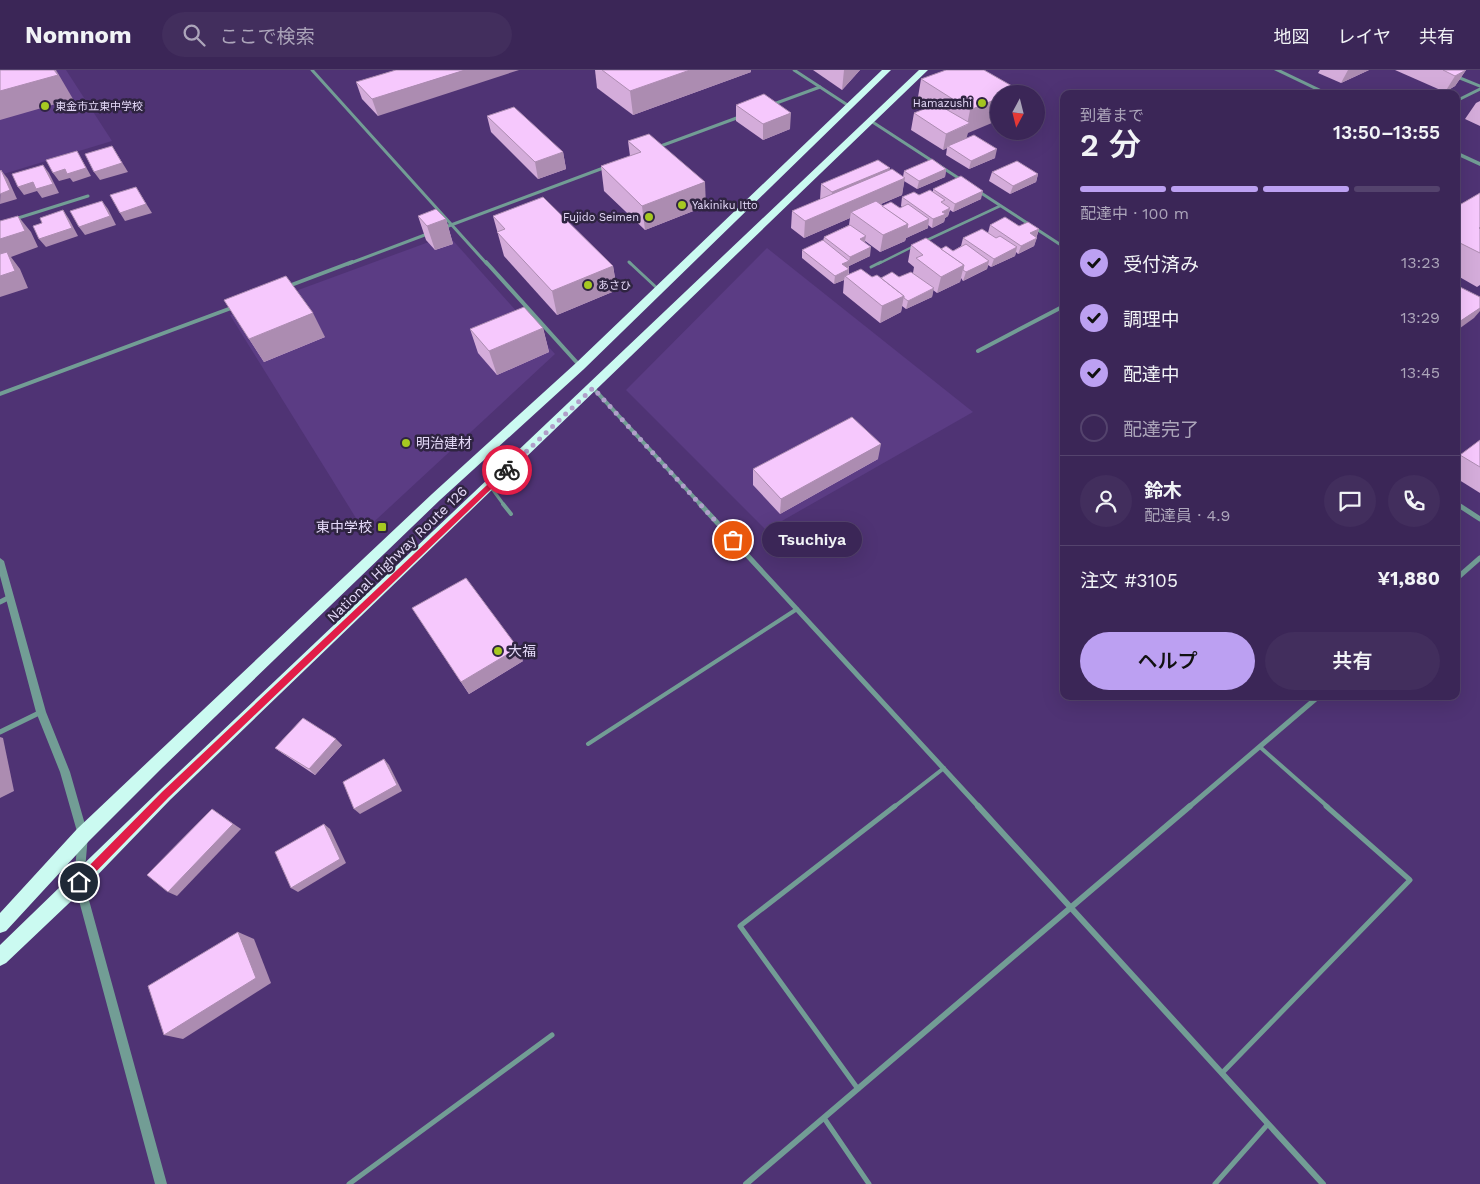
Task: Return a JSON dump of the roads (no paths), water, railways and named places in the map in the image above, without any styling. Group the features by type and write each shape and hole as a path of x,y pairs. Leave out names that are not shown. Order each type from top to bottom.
{"highway":[{"name":"National Highway Route 126","path":"0,925 83,835 436,497 580,366 887,70"},
{"name":"National Highway Route 126","path":"0,957 79,882 165,795 593,388 786,199 924,70"}],"street":[{"path":"312,70 580,366"},
{"path":"794,70 849,106"},
{"path":"1277,70 1320,90"},
{"path":"1450,73 1480,88"},
{"path":"765,107 820,87"},
{"path":"1460,99 1480,88"},
{"path":"655,149 747,114"},
{"path":"871,121 968,184"},
{"path":"1460,155 1480,164"},
{"path":"277,291 612,165"},
{"path":"976,190 1060,244"},
{"path":"9,221 88,196"},
{"path":"0,394 240,304"},
{"path":"978,351 1060,308"},
{"path":"593,388 944,768 1323,1184"},
{"path":"1460,506 1480,519"},
{"path":"1460,575 1480,558"},
{"path":"0,561 5,600 41,712 66,772 83,835 79,882 161,1184"},
{"path":"746,1184 1314,700"},
{"path":"0,732 41,712"}],"lane":[{"path":"871,266 1000,206"},
{"path":"629,262 659,290"},
{"path":"490,486 511,514"},
{"path":"588,744 797,609"},
{"path":"1222,1073 1410,880 1260,747"},
{"path":"858,1089 740,926 944,768"},
{"path":"350,1184 552,1035"},
{"path":"824,1118 869,1184"},
{"path":"1216,1184 1268,1124"}],"place":[{"name":"Hamazushi","path":"982,103"},
{"name":"東金市立東中学校","path":"45,106"},
{"name":"Yakiniku Itto","path":"682,205"},
{"name":"Fujido Seimen","path":"649,217"},
{"name":"あさひ","path":"588,285"},
{"name":"明治建材","path":"406,443"},
{"name":"東中学校","path":"382,527"},
{"name":"Tsuchiya","path":"733,540"},
{"name":"大福","path":"498,651"}]}
